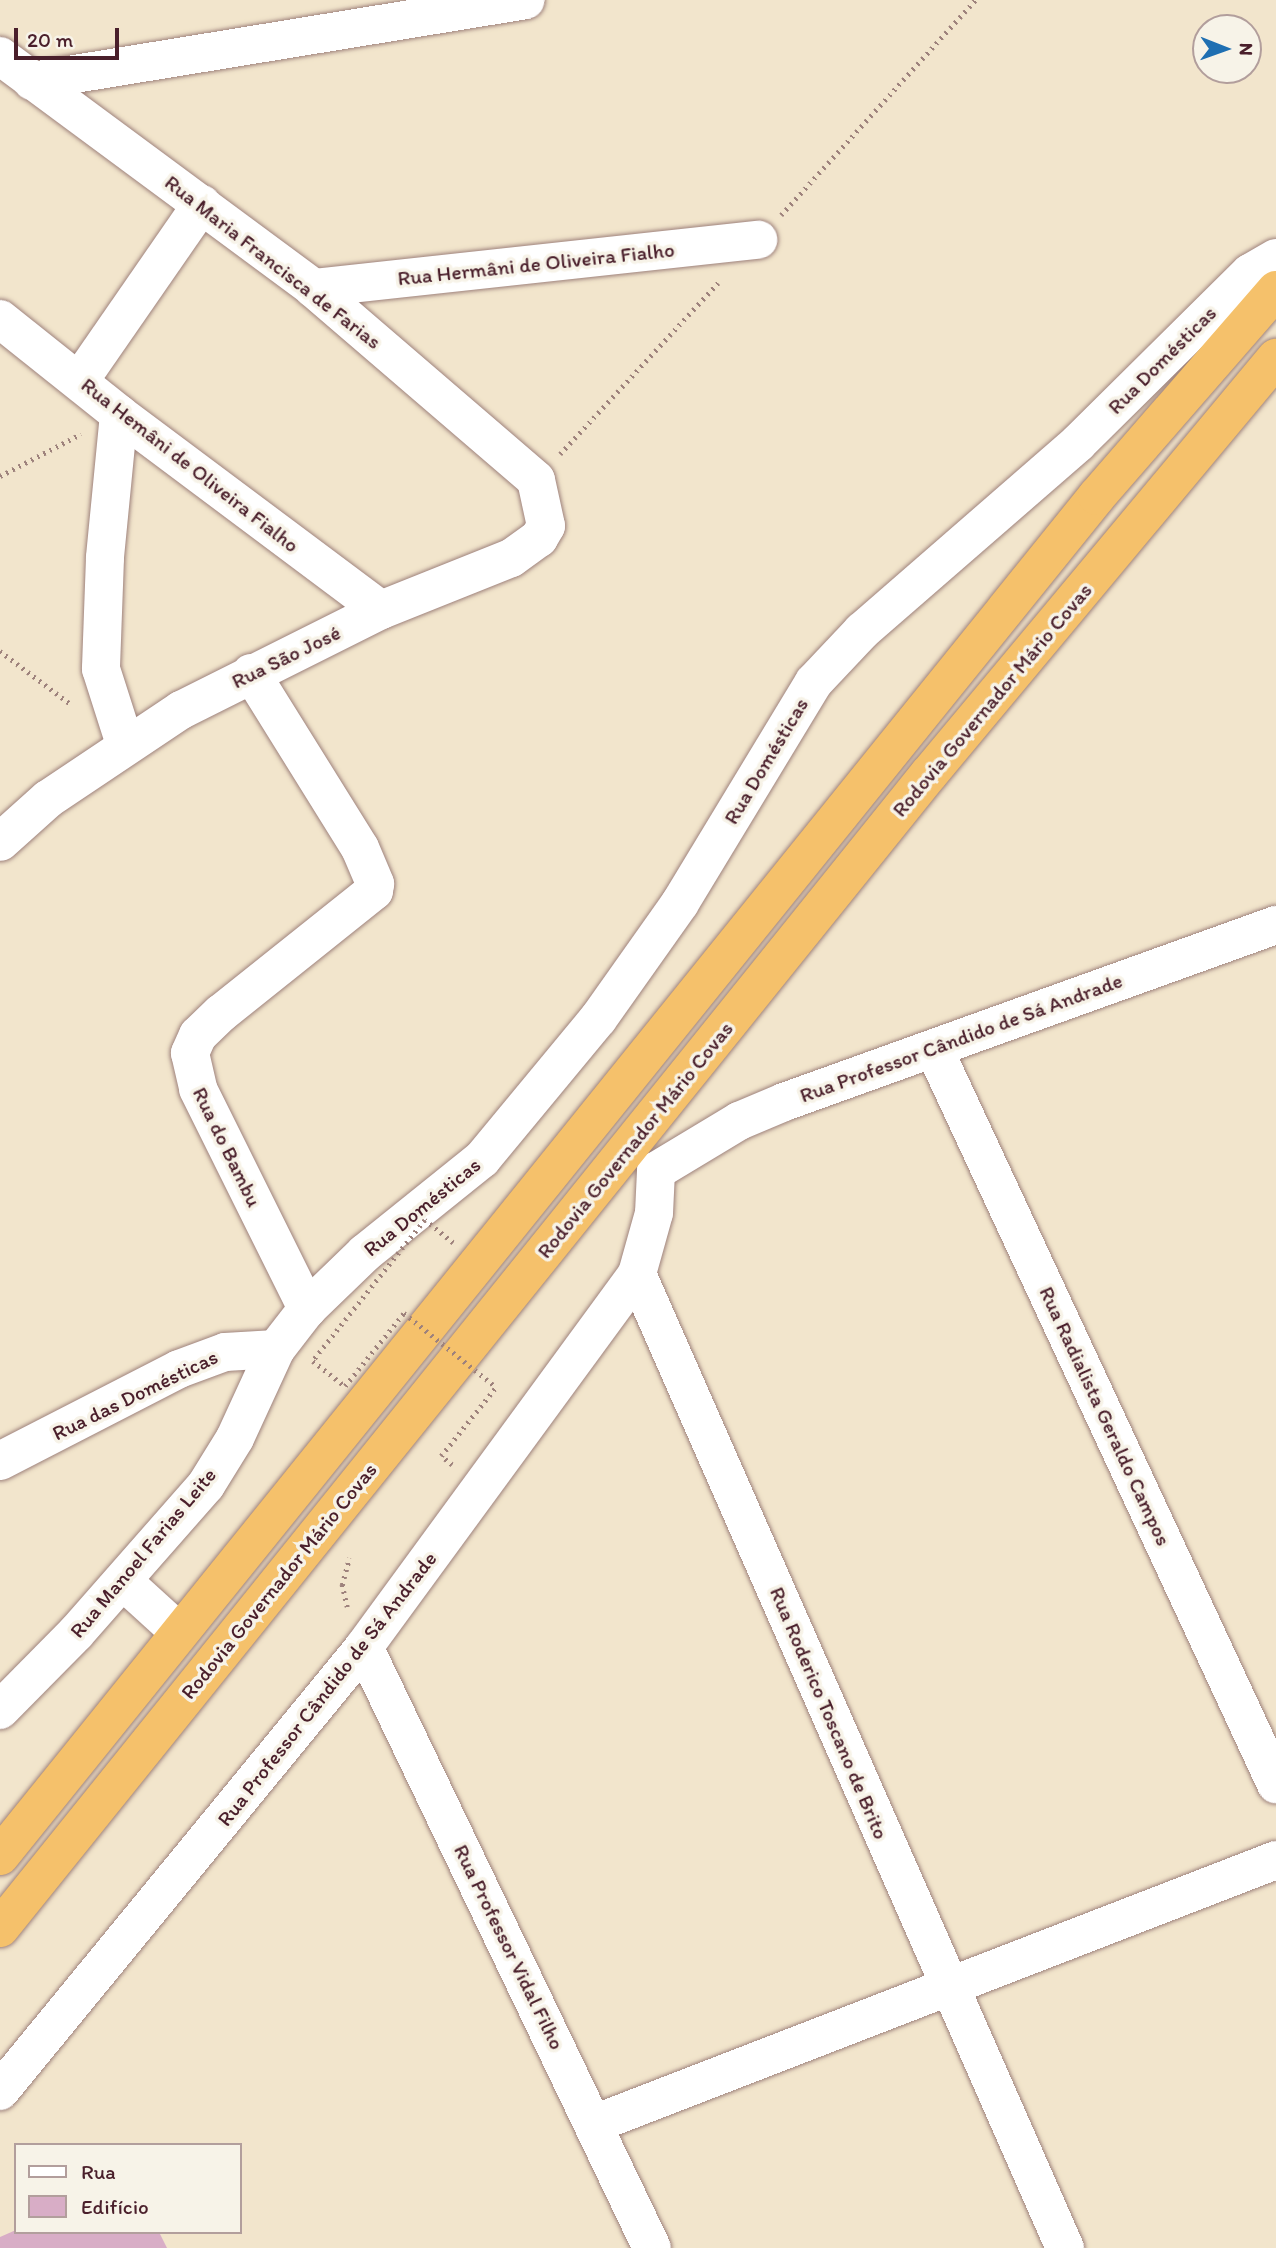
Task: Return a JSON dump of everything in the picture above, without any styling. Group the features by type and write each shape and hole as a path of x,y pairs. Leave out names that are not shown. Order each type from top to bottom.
{"highway":[{"name":"Rodovia Governador Mário Covas","path":"0,1856 1088,507 1276,290"},
{"name":"Rodovia Governador Mário Covas","path":"0,1928 643,1159 938,763 1276,358"}],"street":[{"path":"32,81 525,0"},
{"name":"Rua Maria Francisca de Farias","path":"0,56 313,288 536,480"},
{"path":"80,380 202,204"},
{"name":"Rua Hermâni de Oliveira Fialho","path":"313,288 758,240"},
{"name":"Rua Domésticas","path":"307,1309 365,1253 482,1159 574,1049 680,903 814,682 862,631 1078,443 1250,273 1276,258"},
{"name":"Rua Hemâni de Oliveira Fialho","path":"0,319 80,380 119,414 381,610"},
{"path":"119,414 105,558 101,669 125,744"},
{"name":"Rua São José","path":"0,842 125,744 251,673 381,610 528,547 546,526 536,480"},
{"name":"Rua do Bambu","path":"251,673 369,863 374,891 221,1013 198,1035 190,1053 198,1089 307,1309"},
{"name":"Rua Professor Cândido de Sá Andrade","path":"643,1159 739,1121 1276,925"},
{"name":"Rua Radialista Geraldo Campos","path":"934,1049 1276,1784"},
{"path":"637,1274 654,1213 643,1159"},
{"name":"Rua Professor Cândido de Sá Andrade","path":"0,2091 365,1647 637,1274"},
{"name":"Rua Roderico Toscano de Brito","path":"637,1274 948,1990 1065,2248"},
{"name":"Rua Manoel Farias Leite","path":"0,1710 123,1581 206,1485 235,1438 276,1349 307,1309"},
{"name":"Rua das Domésticas","path":"0,1461 179,1369 226,1352 276,1349"},
{"path":"123,1581 178,1632"},
{"name":"Rua Professor Vidal Filho","path":"365,1647 652,2248"},
{"path":"594,2124 948,1990 1276,1860"}],"path":[{"path":"0,476 119,414"},
{"path":"0,651 125,744"},
{"path":"453,1243 425,1220 313,1361 345,1386 404,1313 496,1387"}],"building":[{"path":"14,2231 14,2234 160,2234 167,2248 0,2248 0,2237"}]}
